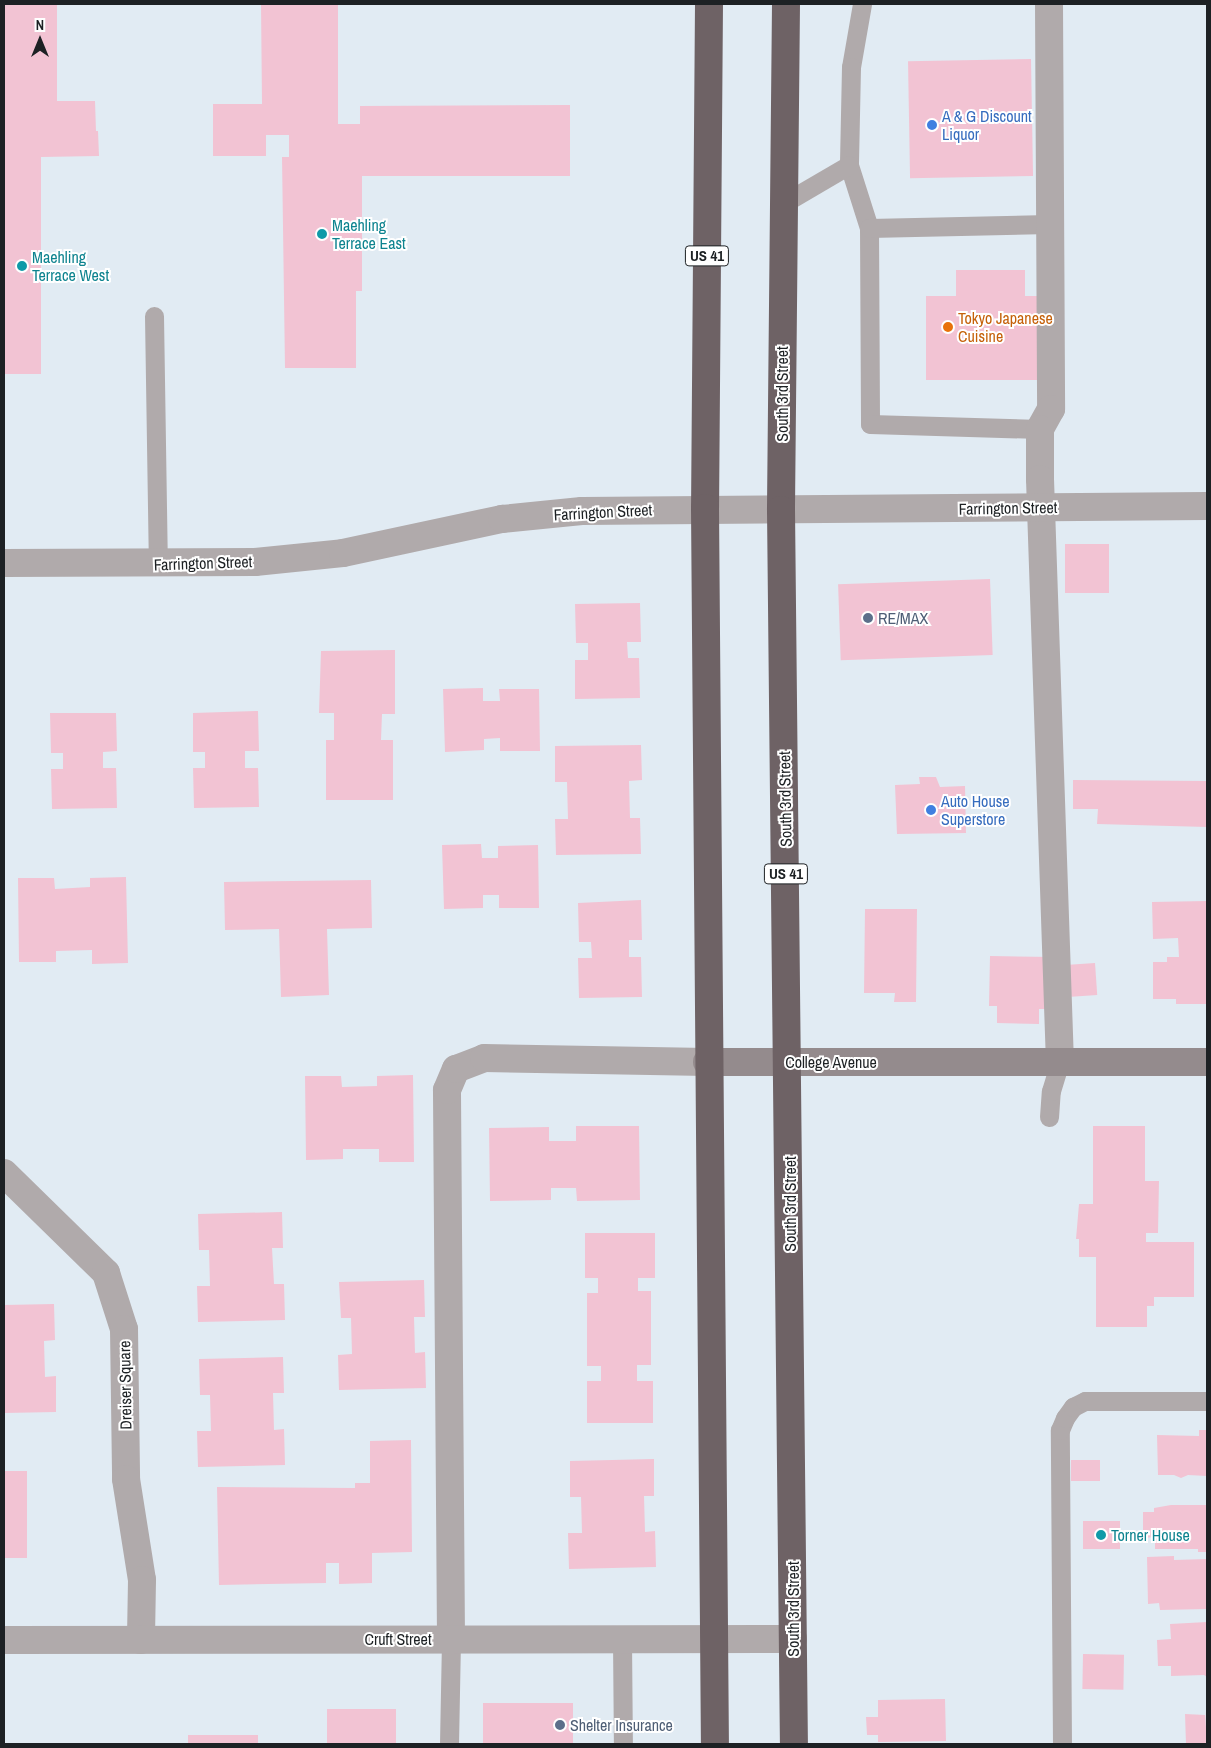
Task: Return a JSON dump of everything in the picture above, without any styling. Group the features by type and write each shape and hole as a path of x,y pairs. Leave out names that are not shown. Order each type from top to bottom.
{"highway":[{"name":"US 41","path":"709,4 705,508 714,1744"},
{"name":"South 3rd Street","path":"786,4 781,510 794,1744"}],"street":[{"path":"1049,4 1051,409 1040,429 1040,507 1060,1062"},
{"name":"Farrington Street","path":"4,563 158,565 256,562 343,553 502,519 582,511 705,508 781,510 1207,506"},
{"name":"College Avenue","path":"451,1638 447,1090 456,1069 484,1058 708,1062 1207,1062"},
{"name":"Dreiser Square","path":"4,1173 106,1273 124,1329 126,1479 142,1580 141,1640"},
{"name":"Cruft Street","path":"4,1640 793,1638"}],"lane":[{"path":"862,4 851,67 849,165 870,228 870,424 1040,429"},
{"path":"784,204 849,165"},
{"path":"870,228 1049,224"},
{"path":"154,316 158,565"},
{"path":"1049,1117 1051,1091 1060,1062"},
{"path":"1062,1744 1060,1430 1065,1418 1073,1407 1085,1401 1207,1401"},
{"path":"449,1744 451,1638"},
{"path":"622,1639 623,1744"}],"building":[{"name":"Maehling Terrace West","path":"4,4 57,4 57,101 95,101 96,131 98,131 99,156 41,157 41,374 4,374"},
{"name":"Maehling Terrace East","path":"261,4 338,4 338,124 360,124 360,106 570,105 570,176 362,176 362,291 356,291 356,368 285,368 282,157 289,157 289,135 266,135 266,156 213,156 213,104 262,104"},
{"path":"1031,59 1033,176 910,178 908,61"},
{"path":"956,270 1025,270 1025,296 1037,296 1037,380 926,380 926,296 956,296"},
{"path":"1065,544 1109,544 1109,593 1065,593"},
{"path":"990,579 993,655 841,660 838,584"},
{"path":"640,603 641,642 627,642 628,658 639,658 640,698 575,699 575,660 588,660 588,643 576,643 575,604"},
{"path":"395,650 395,714 382,714 381,740 393,740 393,800 326,800 326,740 334,740 334,713 319,713 321,651"},
{"path":"483,688 483,701 500,701 499,689 539,689 540,751 500,751 500,738 484,739 484,750 445,752 443,689"},
{"path":"258,711 259,751 245,751 245,768 258,768 259,807 194,808 193,768 205,768 205,752 193,752 193,713"},
{"path":"50,713 116,713 117,751 103,752 103,768 116,768 117,808 52,809 51,769 63,769 63,753 51,753"},
{"path":"641,745 642,780 629,781 630,818 640,818 641,854 556,855 555,819 568,819 567,782 555,782 555,746"},
{"name":"Auto House Superstore","path":"919,777 936,777 940,787 965,786 966,833 897,834 895,785 920,784"},
{"path":"1073,780 1207,781 1207,827 1097,824 1098,809 1073,809"},
{"path":"481,844 482,858 498,858 498,846 538,845 539,908 499,908 499,895 483,895 483,908 444,909 442,845"},
{"path":"126,877 128,963 92,964 92,950 56,951 56,962 19,962 18,878 54,878 55,889 90,887 90,878"},
{"path":"371,880 372,928 327,929 329,995 281,997 279,929 225,930 224,882"},
{"path":"641,900 642,940 629,940 629,957 641,957 642,997 579,998 578,958 592,958 591,942 579,942 578,903"},
{"path":"1207,901 1207,1004 1176,1004 1176,999 1153,999 1153,962 1167,962 1167,957 1179,957 1178,938 1153,939 1152,902"},
{"path":"865,909 917,909 916,1002 894,1002 895,993 864,993"},
{"path":"990,956 1053,957 1052,1009 1039,1009 1039,1024 997,1023 997,1006 989,1006"},
{"path":"1095,963 1097,995 1071,997 1069,965"},
{"path":"413,1075 414,1162 379,1162 379,1149 343,1149 343,1159 306,1160 305,1076 341,1076 342,1087 377,1086 377,1076"},
{"path":"576,1126 639,1126 640,1200 577,1201 576,1188 551,1188 551,1200 490,1201 489,1128 549,1127 549,1141 576,1141"},
{"path":"1093,1126 1145,1126 1145,1181 1159,1181 1158,1233 1146,1233 1146,1242 1194,1242 1194,1297 1154,1297 1154,1306 1147,1306 1147,1327 1096,1327 1096,1257 1079,1257 1079,1239 1076,1239 1079,1204 1093,1204"},
{"path":"282,1212 283,1248 272,1248 274,1284 284,1284 285,1320 198,1322 197,1286 210,1286 209,1250 199,1250 198,1214"},
{"path":"585,1233 655,1233 655,1278 638,1278 638,1291 651,1291 651,1365 637,1365 637,1381 653,1381 653,1423 587,1423 587,1381 601,1381 601,1366 587,1366 587,1293 598,1293 598,1278 585,1278"},
{"path":"424,1280 425,1317 414,1317 415,1353 425,1352 426,1388 339,1390 338,1355 352,1354 351,1318 341,1318 339,1282"},
{"path":"54,1304 55,1340 44,1341 45,1377 56,1376 56,1412 4,1413 4,1305"},
{"path":"283,1357 284,1393 273,1393 274,1430 284,1429 285,1465 198,1467 197,1431 211,1431 210,1395 200,1395 199,1359"},
{"path":"1199,1430 1207,1430 1207,1476 1188,1475 1181,1478 1174,1475 1158,1475 1157,1435 1199,1436"},
{"path":"411,1440 412,1552 372,1553 372,1583 339,1584 339,1563 326,1563 326,1583 219,1585 217,1487 355,1488 355,1483 370,1483 370,1441"},
{"path":"654,1459 654,1496 644,1496 645,1532 655,1531 656,1567 569,1569 568,1533 582,1533 581,1497 570,1497 570,1461"},
{"path":"1071,1460 1100,1460 1100,1481 1071,1481"},
{"path":"4,1471 27,1471 27,1558 4,1558"},
{"path":"1171,1505 1207,1505 1207,1552 1198,1552 1198,1549 1155,1549 1155,1537 1143,1538 1143,1512 1154,1512 1154,1508"},
{"name":"Torner House","path":"1083,1521 1120,1521 1120,1549 1083,1549"},
{"path":"1174,1556 1174,1560 1207,1559 1207,1609 1160,1610 1159,1603 1148,1604 1147,1557"},
{"path":"1207,1622 1207,1677 1204,1675 1171,1676 1171,1666 1158,1666 1157,1640 1171,1639 1170,1624"},
{"path":"1083,1654 1124,1655 1123,1690 1082,1689"},
{"path":"945,1699 946,1741 878,1742 878,1735 867,1735 866,1717 878,1717 878,1700"},
{"path":"483,1703 573,1703 573,1744 483,1744"},
{"path":"327,1709 396,1709 396,1744 327,1744"},
{"path":"1205,1711 1207,1744 1186,1744 1185,1714 1205,1715"},
{"path":"188,1735 258,1735 258,1744 188,1744"}],"place":[{"name":"A & G Discount Liquor","path":"932,125"},
{"name":"Maehling Terrace East","path":"322,234"},
{"name":"Maehling Terrace West","path":"22,266"},
{"name":"Tokyo Japanese Cuisine","path":"948,327"},
{"name":"RE/MAX","path":"868,618"},
{"name":"Auto House Superstore","path":"931,810"},
{"name":"Torner House","path":"1101,1535"},
{"name":"Shelter Insurance","path":"560,1725"}]}
